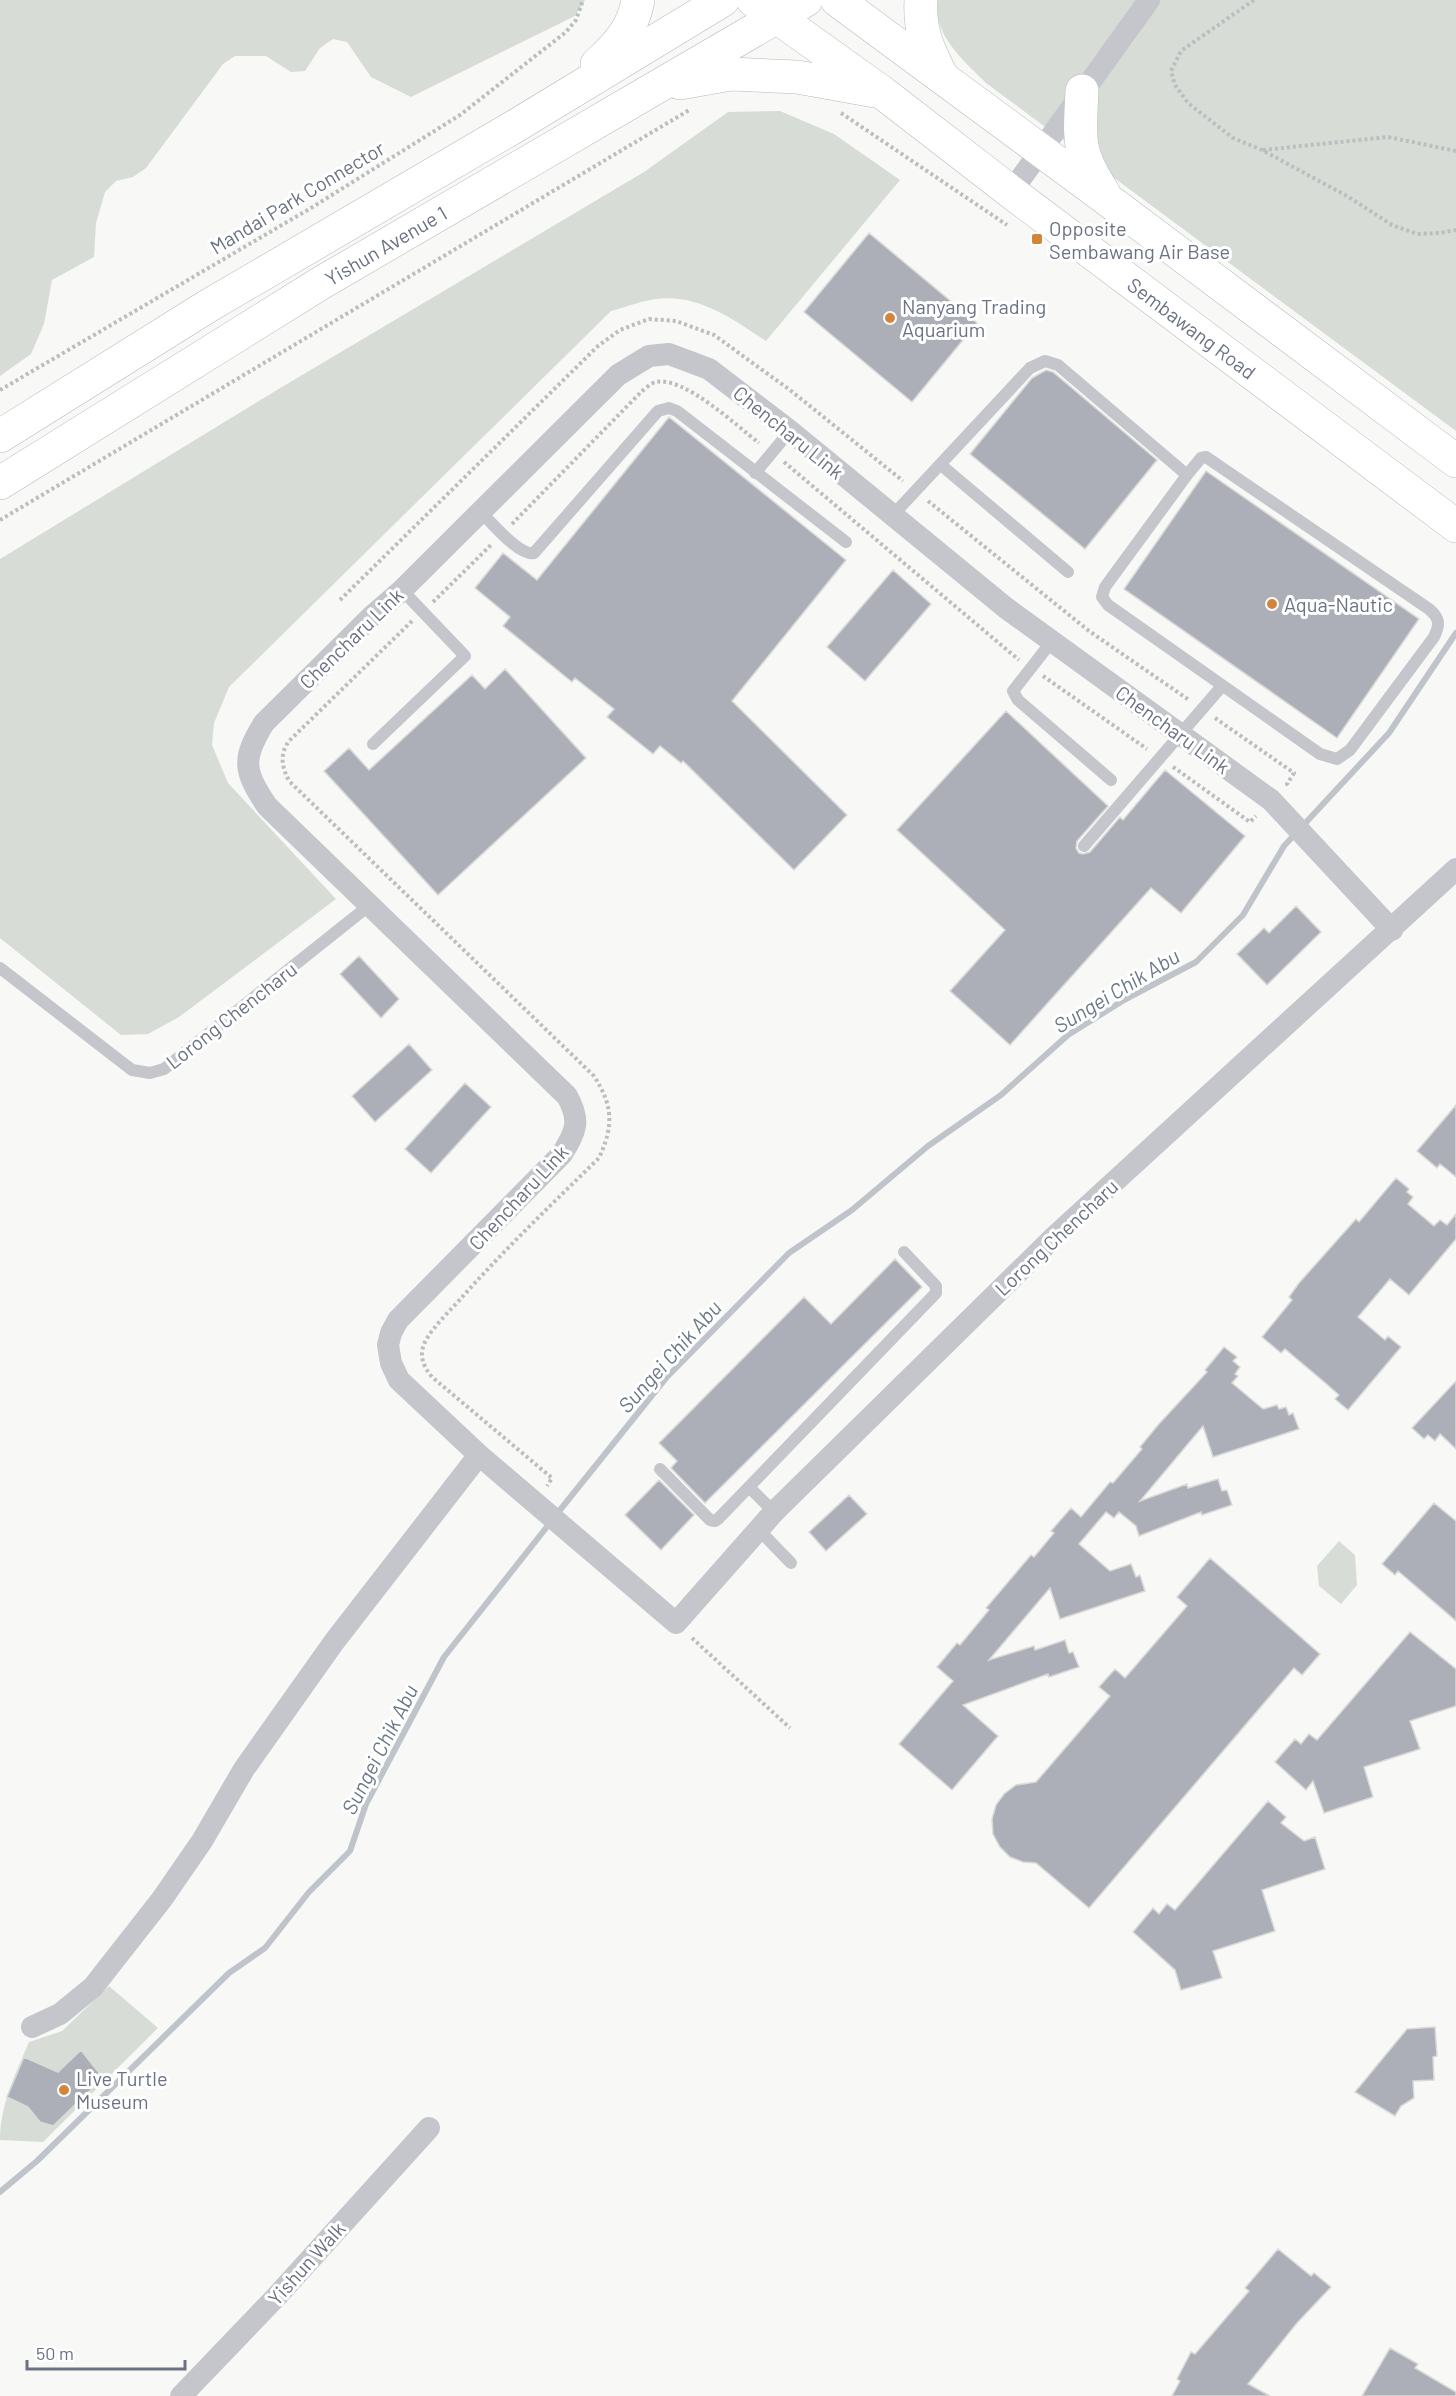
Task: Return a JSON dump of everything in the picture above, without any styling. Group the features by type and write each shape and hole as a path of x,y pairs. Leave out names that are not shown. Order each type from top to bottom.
{"main road":[{"path":"568,93 623,39 637,9 638,0"},
{"name":"Yishun Avenue 1","path":"0,436 208,306 494,139 723,0"},
{"name":"Yishun Avenue 1","path":"0,483 321,283 660,86 765,8 806,0"},
{"path":"837,0 1456,461"},
{"path":"921,0 920,14 925,43 943,80"},
{"name":"Sembawang Road","path":"765,8 883,93 1011,192 1456,526"},
{"path":"660,86 731,74 797,78 883,93"},
{"path":"1082,92 1079,141 1088,168 1108,200"}],"street":[{"path":"1011,192 1149,0"},
{"name":"Chencharu Link","path":"676,1623 578,1540 542,1497 479,1455 399,1380 391,1363 388,1345 398,1320 562,1154 577,1124 574,1108 567,1096 371,904 267,806 251,782 248,764 251,744 264,723 371,616 402,590 618,375 649,356 669,354 708,369 790,432 1006,608 1276,804 1392,930"},
{"name":"Lorong Chencharu","path":"676,1623 774,1512 1054,1237 1456,869"},
{"path":"32,2027 60,2014 93,1988 168,1889 202,1840 244,1769 334,1642 479,1455"},
{"name":"Yishun Walk","path":"181,2396 277,2296 429,2128"}],"lane":[{"path":"892,516 1030,368 1045,361 1058,364 1187,475"},
{"path":"480,511 524,552 534,553 658,411 669,408 677,411 846,542"},
{"path":"755,473 790,432"},
{"path":"1201,458 1210,459 1436,614 1439,627 1434,637 1350,750 1337,759 1320,754 1108,605 1102,597 1105,587 1187,475 1201,458"},
{"path":"941,465 1068,572"},
{"path":"373,744 465,656 402,590"},
{"path":"1052,641 1013,691 1018,700 1111,780"},
{"path":"1084,846 1222,686"},
{"name":"Lorong Chencharu","path":"0,968 132,1070 150,1073 164,1069 371,904"},
{"path":"660,1469 710,1520 715,1521 936,1293 936,1286 904,1252"},
{"path":"749,1486 774,1512"},
{"path":"758,1529 791,1563"}],"path":[{"name":"Mandai Park Connector","path":"0,390 311,208 460,115 566,32 576,20 583,0"},
{"path":"1254,0 1181,51 1171,71 1175,84 1188,103 1233,138 1262,150 1347,196 1392,225 1417,234 1456,230"},
{"path":"0,520 696,106"},
{"path":"837,110 1015,230"},
{"path":"1262,150 1388,137 1456,151"},
{"path":"426,608 504,533 641,392 655,382 672,382 692,392 773,453 1007,651 1026,664"},
{"path":"418,616 289,741 282,756 283,769 289,781 594,1076 606,1095 610,1117 608,1139 599,1158 493,1263 434,1329 425,1341 422,1354 423,1366 432,1377 552,1478 542,1497"},
{"path":"1036,671 1250,822 1276,804"},
{"path":"676,1623 790,1728"}],"shaded area":[{"path":"0,0 585,0 575,16 411,97 371,77 347,42 333,39 320,48 305,71 291,72 266,56 235,56 223,64 146,168 133,177 116,181 105,192 96,223 94,257 52,280 44,324 31,354 0,376"},
{"path":"938,0 1456,0 1456,431 986,83 960,56 945,36 937,12"},
{"path":"780,111 834,134 900,180 766,341 728,317 687,300 656,299 611,311 229,687 214,723 212,745 228,783 336,899 179,1017 148,1034 121,1035 0,938 0,559 277,390 644,172 728,112"},
{"path":"1339,1541 1355,1555 1357,1585 1341,1604 1319,1586 1317,1566"},
{"name":"Live Turtle Museum","path":"109,1986 158,2028 43,2142 0,2140 5,2102 29,2042 62,2031"}],"building":[{"path":"869,233 977,323 912,402 804,312"},
{"path":"1046,370 1053,372 1157,460 1085,549 970,454 1032,378"},
{"path":"669,417 846,560 732,701 847,815 794,870 683,761 681,763 660,746 653,754 607,717 614,709 575,678 572,682 503,626 510,617 475,588 503,553 537,580"},
{"name":"Aqua-Nautic","path":"1206,471 1419,619 1337,738 1124,589"},
{"path":"893,570 931,604 865,681 827,647"},
{"path":"505,669 586,758 438,895 324,771 349,748 369,770 472,675 485,689"},
{"path":"1006,711 1108,806 1077,841 1076,848 1079,853 1090,852 1120,817 1123,820 1165,770 1245,836 1181,913 1151,888 1010,1045 950,991 1005,930 897,830"},
{"path":"1296,906 1321,932 1267,985 1237,954 1264,928 1269,933"},
{"path":"359,956 399,999 381,1018 340,974"},
{"path":"409,1044 432,1070 375,1122 352,1096"},
{"path":"465,1083 491,1107 431,1173 405,1149"},
{"path":"1456,1105 1456,1177 1440,1164 1437,1168 1417,1151"},
{"path":"1396,1178 1409,1189 1407,1192 1413,1197 1408,1204 1434,1226 1440,1220 1447,1225 1456,1214 1456,1239 1409,1295 1390,1279 1358,1317 1385,1340 1388,1336 1401,1347 1348,1410 1335,1399 1339,1395 1323,1381 1285,1349 1281,1353 1262,1337 1292,1300 1289,1297 1299,1283 1356,1219 1359,1222"},
{"path":"895,1259 922,1287 705,1503 671,1468 677,1461 659,1443 804,1297 831,1324"},
{"path":"1224,1347 1237,1357 1233,1361 1240,1367 1235,1374 1238,1376 1232,1383 1263,1409 1277,1405 1279,1409 1286,1407 1289,1415 1293,1413 1299,1429 1213,1457 1203,1426 1140,1501 1187,1484 1188,1488 1218,1479 1222,1491 1227,1490 1232,1505 1202,1515 1201,1512 1139,1536 1136,1526 1119,1512 1114,1518 1106,1512 1079,1544 1110,1571 1131,1564 1136,1577 1140,1575 1145,1591 1060,1619 1050,1588 989,1660 1034,1646 1035,1650 1065,1640 1069,1653 1073,1652 1079,1667 1049,1677 1048,1674 963,1705 998,1736 952,1790 899,1744 953,1681 937,1667 957,1643 960,1645 989,1610 986,1608 1031,1555 1034,1557 1054,1533 1051,1531 1071,1508 1081,1517 1110,1482 1113,1483 1142,1449 1140,1447 1158,1425 1207,1372 1205,1370"},
{"path":"1456,1381 1456,1449 1440,1434 1435,1441 1428,1435 1424,1439 1412,1428"},
{"path":"659,1480 694,1515 661,1550 625,1515"},
{"path":"849,1495 867,1514 826,1551 809,1532"},
{"path":"1434,1503 1456,1521 1456,1621 1398,1571 1395,1575 1382,1564"},
{"path":"1210,1558 1320,1654 1302,1675 1294,1668 1089,1908 1036,1863 1023,1862 1010,1857 1000,1847 993,1834 992,1819 996,1805 1004,1794 1016,1785 1036,1782 1110,1696 1099,1687 1115,1669 1125,1678 1187,1606 1177,1597"},
{"path":"1410,1632 1456,1669 1456,1706 1410,1721 1420,1749 1364,1767 1373,1797 1324,1813 1313,1781 1306,1790 1275,1762 1295,1739 1301,1744 1309,1734 1317,1740"},
{"path":"1268,1801 1286,1817 1281,1823 1304,1841 1315,1837 1325,1869 1262,1890 1275,1931 1213,1951 1222,1978 1181,1990 1175,1970 1133,1932 1153,1908 1159,1914 1167,1904 1175,1910"},
{"path":"1435,2027 1437,2056 1433,2057 1434,2080 1413,2081 1414,2098 1401,2106 1395,2116 1355,2092 1407,2029"},
{"name":"Live Turtle Museum","path":"81,2050 103,2078 53,2126 40,2122 28,2107 7,2097 24,2057 58,2072"},
{"path":"1278,2249 1311,2276 1314,2273 1331,2287 1297,2323 1248,2384 1270,2396 1172,2396 1180,2381 1177,2379 1191,2352 1195,2354 1249,2291 1245,2288"},
{"path":"1390,2348 1418,2364 1415,2368 1456,2392 1456,2396 1362,2396"}],"waterway":[{"name":"Sungei Chik Abu","path":"556,1515 666,1378 789,1253 852,1210 928,1146 1001,1095 1068,1035 1124,1000 1196,962 1243,915 1284,846 1389,733 1456,633"},
{"name":"Sungei Chik Abu","path":"0,2192 37,2161 229,1973 265,1948 309,1892 350,1851 366,1804 444,1657 550,1523"}],"place":[{"name":"Opposite Sembawang Air Base","path":"1037,239"},
{"name":"Nanyang Trading Aquarium","path":"890,318"},
{"name":"Aqua-Nautic","path":"1272,604"},
{"name":"Live Turtle Museum","path":"64,2090"}]}
